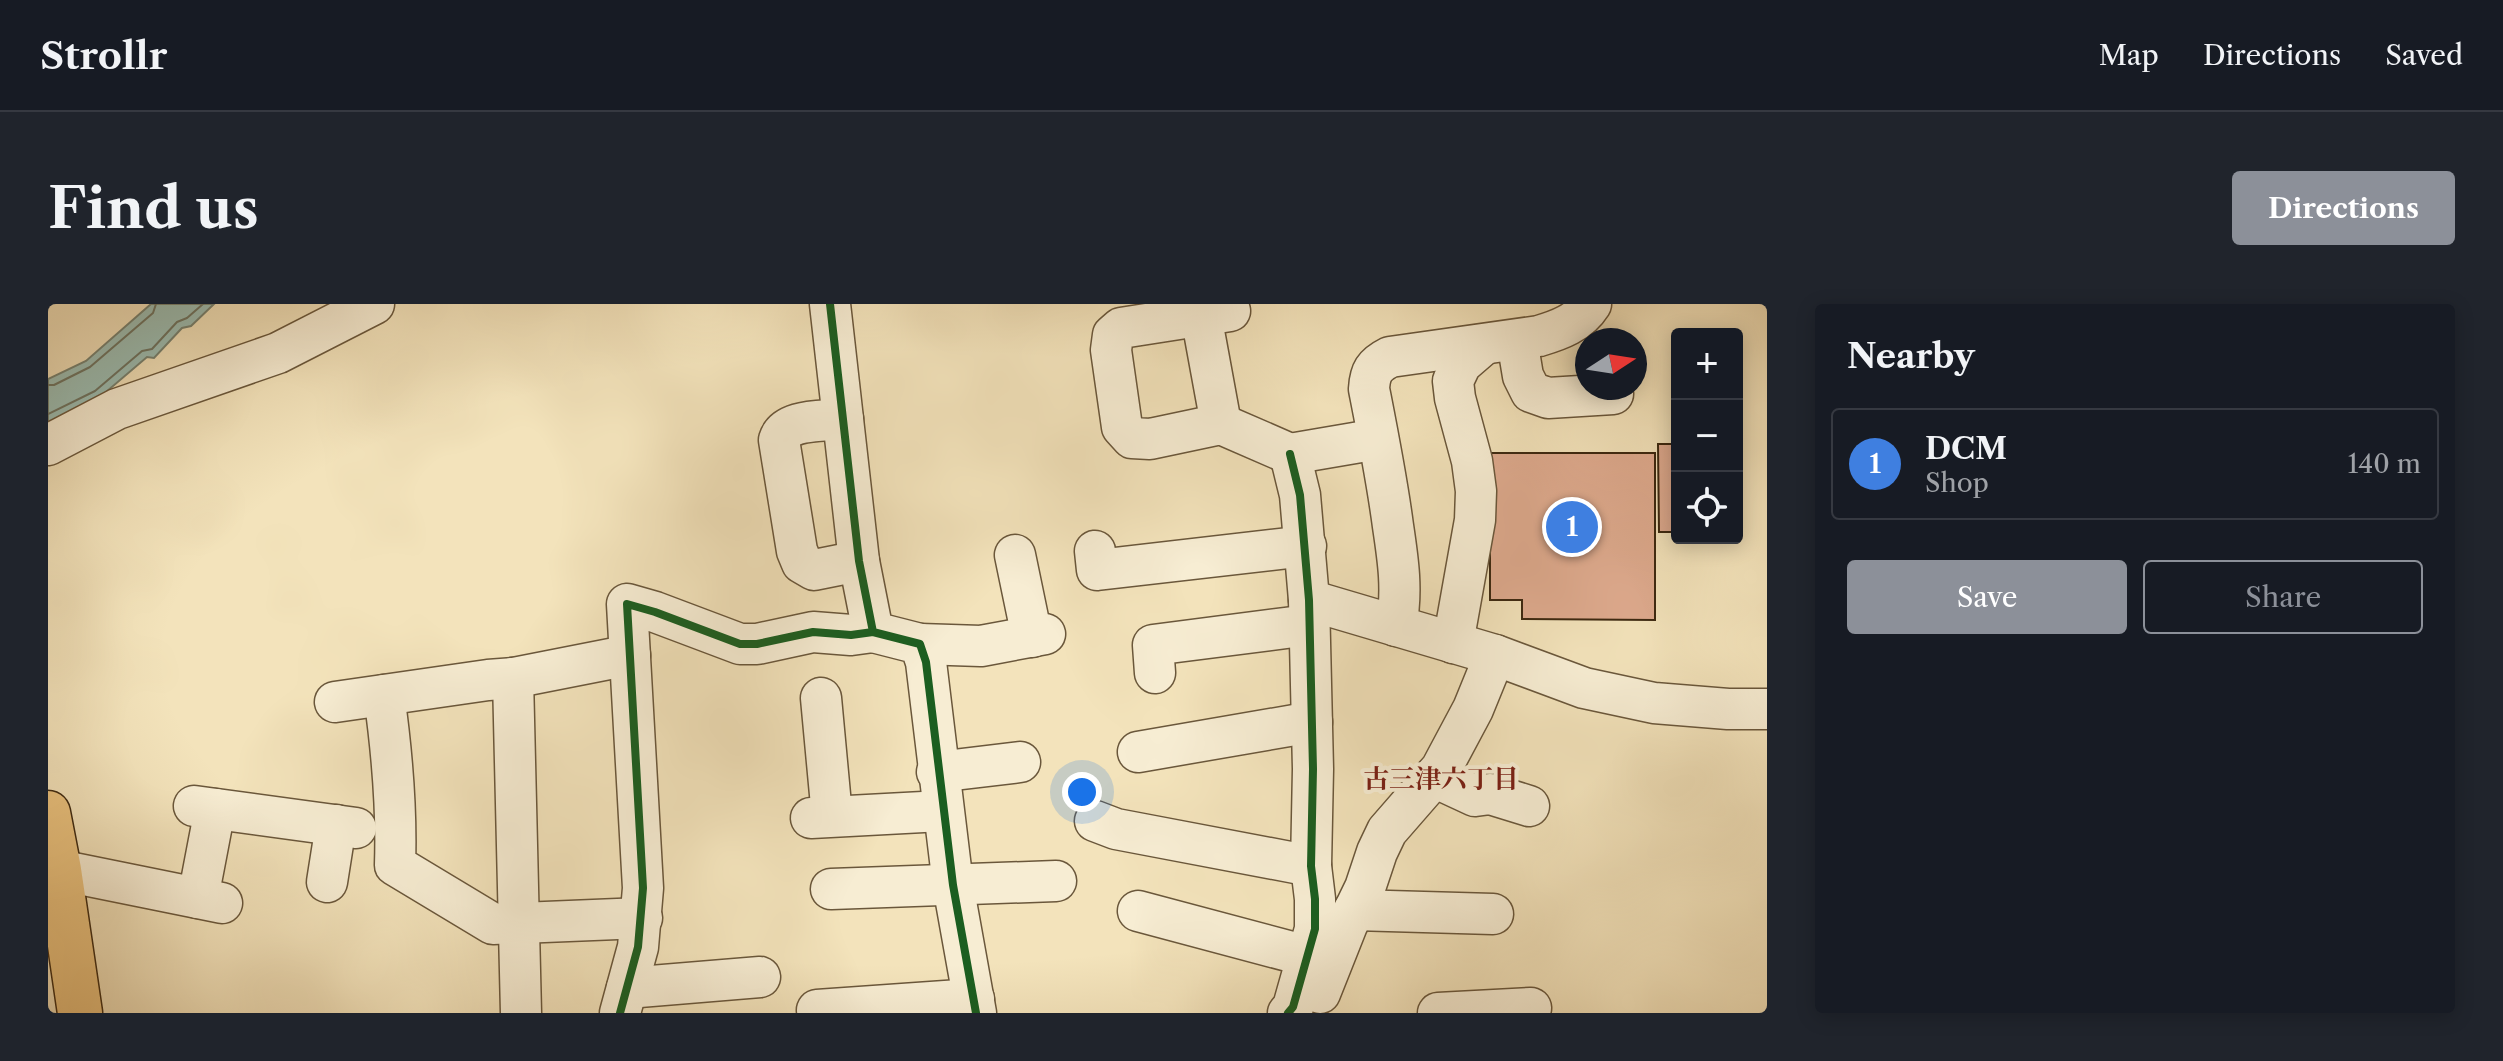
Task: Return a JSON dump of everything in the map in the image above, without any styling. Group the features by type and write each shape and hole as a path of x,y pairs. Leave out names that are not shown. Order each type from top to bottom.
{"main road":[{"path":"48,817 80,1013"}],"street":[{"path":"48,445 117,409 278,353 374,304"},
{"path":"830,304 859,561 873,632"},
{"path":"1396,626 1400,573 1369,389 1370,375 1378,363 1390,357 1500,342 1559,329 1584,315 1591,304"},
{"path":"1221,424 1216,313 1121,328 1113,335 1111,350 1122,427 1132,438 1150,439 1221,424 1290,454 1378,439"},
{"path":"1500,342 1531,392 1548,398 1575,399"},
{"path":"1453,643 1475,520 1476,491 1453,381 1461,364 1500,342"},
{"path":"843,419 789,426 779,440 797,551 802,563 814,570 859,561"},
{"path":"1288,1013 1293,1007 1315,929 1311,866 1312,722 1306,546 1300,495 1290,454"},
{"path":"1095,551 1097,570 1306,546"},
{"path":"760,977 624,1000 638,947 643,888 627,604 740,644 757,644 813,632 851,635 873,632 920,644 981,646 1038,636 1015,555"},
{"path":"1155,673 1153,645 1309,613 1396,626 1495,655 1584,688 1654,703 1767,709"},
{"path":"817,1010 975,1006 953,885 926,662 920,644"},
{"path":"335,702 513,678 630,655"},
{"path":"1312,1013 1387,831 1441,769 1473,709 1495,655"},
{"path":"513,678 521,1013"},
{"path":"384,695 397,820 395,865 493,924 642,918"},
{"path":"821,698 822,817 942,811"},
{"path":"1138,752 1312,722"},
{"path":"937,772 1020,762"},
{"path":"1434,777 1475,796 1490,794 1529,806"},
{"path":"59,870 210,901 204,808 346,826 327,882"},
{"path":"1095,821 1116,829 1311,866"},
{"path":"831,889 1056,881"},
{"path":"1354,910 1493,914"},
{"path":"1138,911 1307,956"},
{"path":"1438,1013 1531,1008"}],"water":[{"path":"151,304 214,304 191,326 182,328 154,358 147,357 99,398 48,423 48,379 86,361"}],"building":[{"path":"1658,444 1671,444 1671,532 1659,532"},
{"path":"1490,453 1655,453 1655,620 1522,619 1522,600 1490,600"}],"cycle path":[{"path":"830,304 859,561 873,632 920,644 926,662 953,885 976,1013"},
{"path":"1288,1013 1293,1007 1315,929 1311,866 1313,769 1309,600 1300,495 1290,454"},
{"path":"620,1013 638,947 643,888 627,604 740,644 757,644 813,632 851,635 873,632"}],"place":[{"name":"DCM","path":"1572,527"}],"district":[{"name":"古三津六丁目","path":"1441,779"}]}
